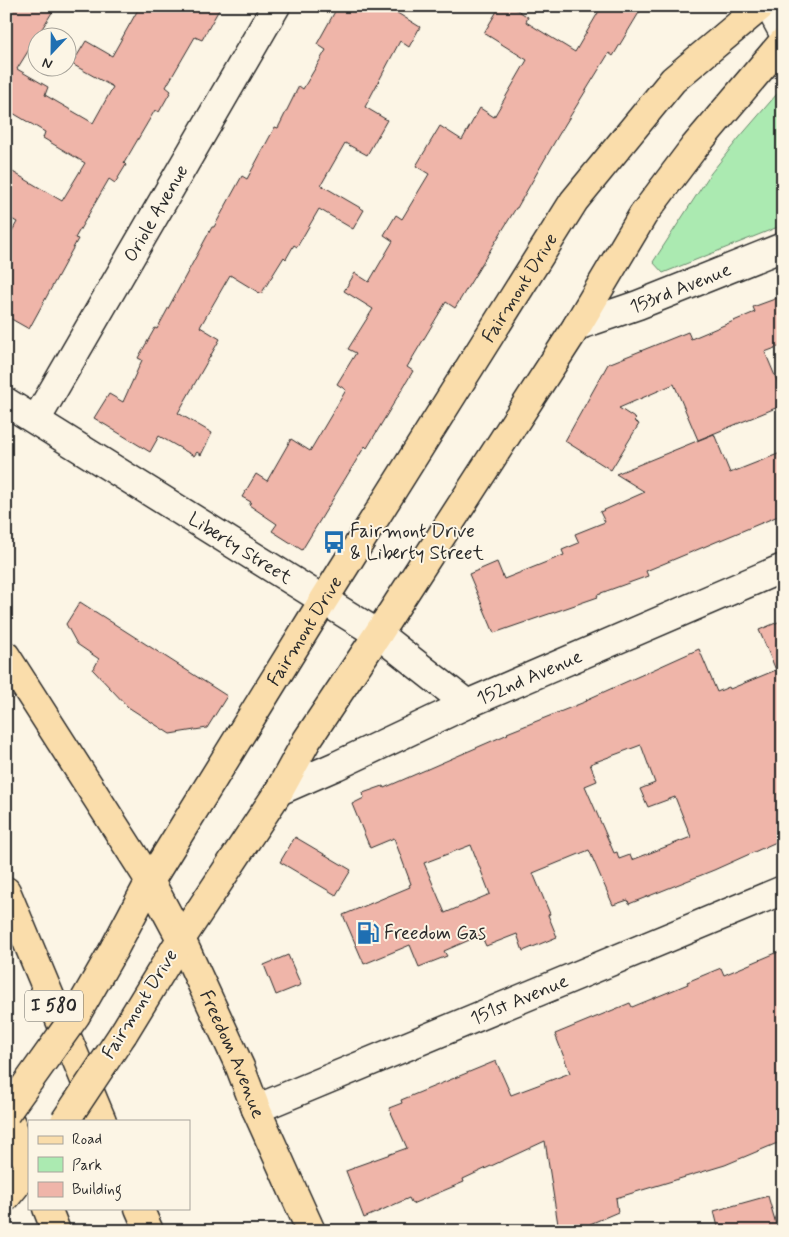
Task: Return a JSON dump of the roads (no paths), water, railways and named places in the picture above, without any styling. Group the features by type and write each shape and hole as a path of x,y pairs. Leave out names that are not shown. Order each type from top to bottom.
{"main road":[{"name":"Fairmont Drive","path":"6,1112 34,1077 76,1015 150,881 574,201 673,80 760,6"},
{"name":"Fairmont Drive","path":"66,1120 123,1034 181,939 279,791 307,740 378,634 577,326 643,216 694,146 783,42"},
{"name":"Freedom Avenue","path":"6,656 150,881 181,939 240,1067 256,1109 311,1231"},
{"name":"I 580","path":"6,891 102,1120"},
{"path":"6,1112 28,1165"},
{"path":"6,1197 28,1168"},
{"path":"48,1210 56,1231"},
{"path":"140,1210 149,1231"}],"street":[{"name":"Oriole Avenue","path":"36,420 276,6"},
{"path":"769,6 783,32"},
{"name":"153rd Avenue","path":"577,326 638,305 783,247"},
{"name":"Liberty Street","path":"6,402 378,634 467,704"},
{"name":"152nd Avenue","path":"279,791 467,704 783,568"},
{"name":"151st Avenue","path":"256,1109 783,890"}],"place":[{"name":"Fairmont Drive & Liberty Street","path":"334,542"},
{"name":"Freedom Gas","path":"368,933"}]}
